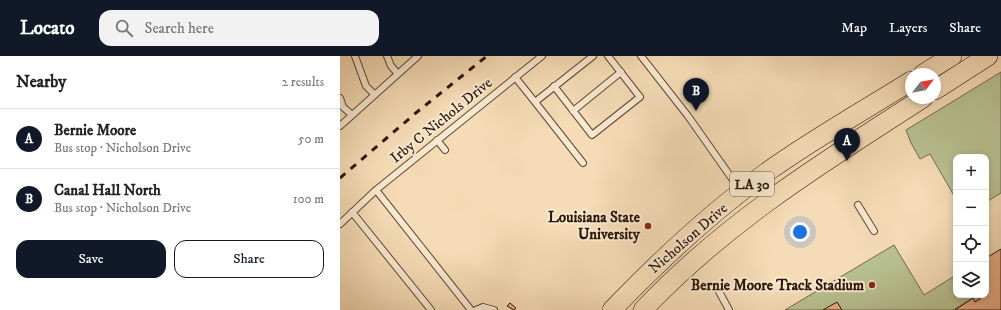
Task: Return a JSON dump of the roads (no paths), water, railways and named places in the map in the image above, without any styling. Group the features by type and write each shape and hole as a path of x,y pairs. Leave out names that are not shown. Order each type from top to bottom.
{"main road":[{"path":"933,68 952,56"},
{"path":"941,86 988,56"},
{"name":"Nicholson Drive","path":"612,310 625,302 686,237 767,172 905,85"},
{"name":"Nicholson Drive","path":"643,310 700,255 737,224 794,181 914,104"},
{"path":"700,255 721,229 745,208 746,199 741,192"}],"lane":[{"path":"355,56 366,86 375,95"},
{"path":"387,56 391,66 398,74"},
{"path":"340,126 418,56"},
{"name":"Irby C Nichols Drive","path":"340,224 376,190 436,140 542,56"},
{"path":"535,102 592,56"},
{"path":"554,86 592,135 640,96 608,56"},
{"path":"641,56 688,116 741,192"},
{"path":"573,111 621,72"},
{"path":"515,77 583,163"},
{"path":"340,98 343,107 352,116"},
{"path":"436,140 445,150"},
{"path":"376,190 471,310"},
{"path":"858,205 874,231"},
{"path":"352,212 430,310"},
{"path":"716,286 730,310"},
{"path":"476,310 483,307 494,310"}],"railway":[{"path":"340,178 417,112 487,56"}],"place":[{"name":"Canal Hall North","path":"696,111"},
{"name":"Bernie Moore","path":"847,161"},
{"name":"Louisiana State University","path":"648,226"},
{"name":"Bernie Moore Track Stadium","path":"872,285"}]}
